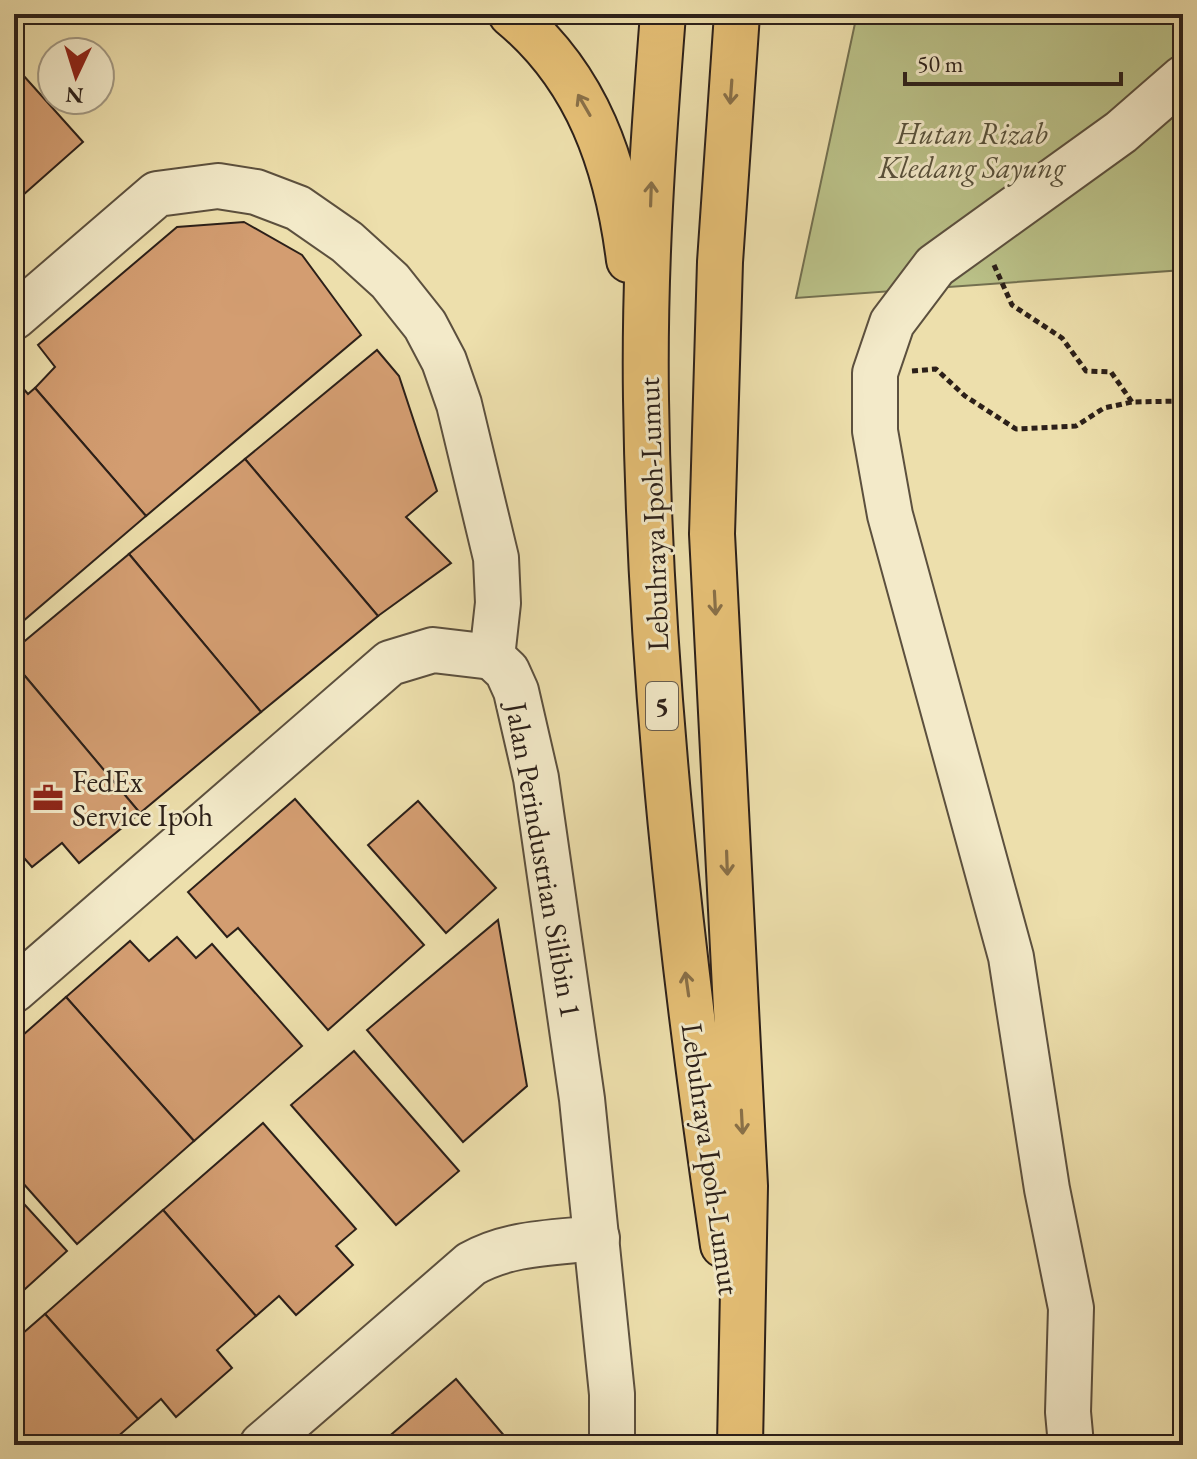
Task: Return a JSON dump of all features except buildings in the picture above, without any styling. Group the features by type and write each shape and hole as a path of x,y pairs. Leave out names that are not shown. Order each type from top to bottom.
{"highway":[{"path":"511,14 550,55 582,100 603,141 618,184 646,397"},
{"name":"Lebuhraya Ipoh-Lumut","path":"663,14 652,170 646,397 654,597 684,959 740,1395"},
{"path":"708,14 694,259 695,374 712,534"},
{"name":"Lebuhraya Ipoh-Lumut","path":"737,14 720,262 712,534 745,1186 746,1268 740,1445"}],"street":[{"path":"1071,1445 1068,1412 1071,1308 1047,1189 1011,957 890,515 875,431 875,373 892,323 935,266 978,232 1121,132 1183,78"},
{"path":"14,317 157,194 218,186 256,192 298,208 347,242 390,281 425,325 444,361 459,404 494,544 498,603 492,657 433,650 390,663 14,990"},
{"name":"Jalan Perindustrian Silibin 1","path":"492,657 507,671 516,691 536,778 582,1099 612,1394 612,1445"},
{"path":"262,1445 471,1264 492,1252 517,1246 597,1238"}],"path":[{"path":"978,232 1012,305 1062,338 1086,371 1111,372 1132,402"},
{"path":"875,373 936,369 965,396 1016,429 1076,426 1104,408 1132,402 1183,401"}],"green space":[{"name":"Hutan Rizab Kledang Sayung","path":"857,14 1183,14 1183,270 796,298"}],"place":[{"name":"FedEx Service Ipoh","path":"48,798"}]}
